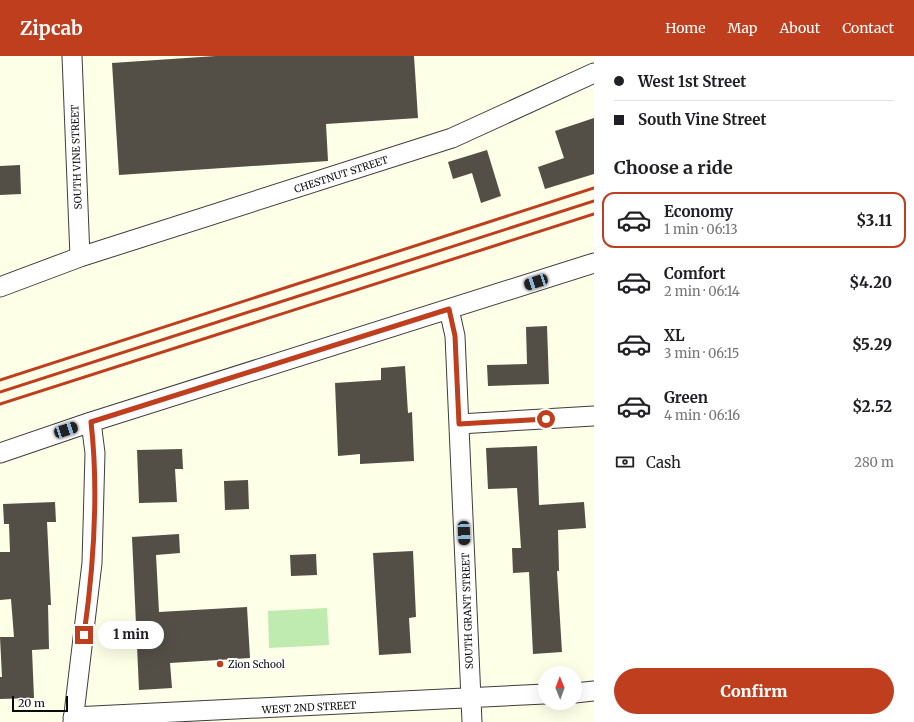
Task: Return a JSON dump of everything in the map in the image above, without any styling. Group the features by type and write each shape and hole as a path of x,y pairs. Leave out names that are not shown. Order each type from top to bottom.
{"street":[{"name":"SOUTH VINE STREET","path":"72,56 80,257"},
{"name":"CHESTNUT STREET","path":"0,287 80,257 452,138 594,73"},
{"path":"0,453 91,422 594,263"},
{"name":"SOUTH GRANT STREET","path":"449,309 455,336 472,722"},
{"path":"459,424 594,416"},
{"path":"73,720 92,564 95,453 91,422"},
{"path":"582,692 594,692"},
{"name":"WEST 2ND STREET","path":"73,720 538,694"}],"green space":[{"path":"327,608 329,645 269,648 268,611"}],"building":[{"path":"216,56 414,56 418,118 326,124 328,161 119,175 112,63"},
{"path":"594,118 594,174 545,189 538,167 564,158 555,131"},
{"path":"487,150 501,196 481,203 472,173 453,179 448,162"},
{"path":"20,165 21,194 0,195 0,166"},
{"path":"547,326 549,384 488,386 487,365 527,364 526,327"},
{"path":"405,366 408,413 412,412 414,461 360,464 360,454 338,456 335,383 381,380 381,368"},
{"path":"537,446 539,505 584,502 586,528 558,530 559,571 557,571 562,652 533,654 529,572 513,573 512,548 521,548 517,488 488,489 486,448"},
{"path":"182,449 183,469 175,469 177,502 139,503 137,450"},
{"path":"248,480 249,509 225,510 224,481"},
{"path":"55,502 56,522 47,522 51,605 48,605 49,649 32,650 34,698 0,699 0,677 2,677 0,637 14,637 11,599 0,600 0,552 10,552 9,524 4,524 3,504"},
{"path":"179,534 180,553 156,555 159,612 247,607 250,658 170,663 172,688 139,690 132,537"},
{"path":"413,551 416,617 409,618 411,653 379,655 373,553"},
{"path":"316,554 317,575 291,576 290,555"}],"railway":[{"path":"0,380 594,188"},
{"path":"0,392 594,201"},
{"path":"0,404 594,214"}],"place":[{"name":"Zion School","path":"220,664"}],"route":[{"path":"84,635 92,564 94,521 95,453 91,422 449,309 455,336 459,424 546,419"}]}
